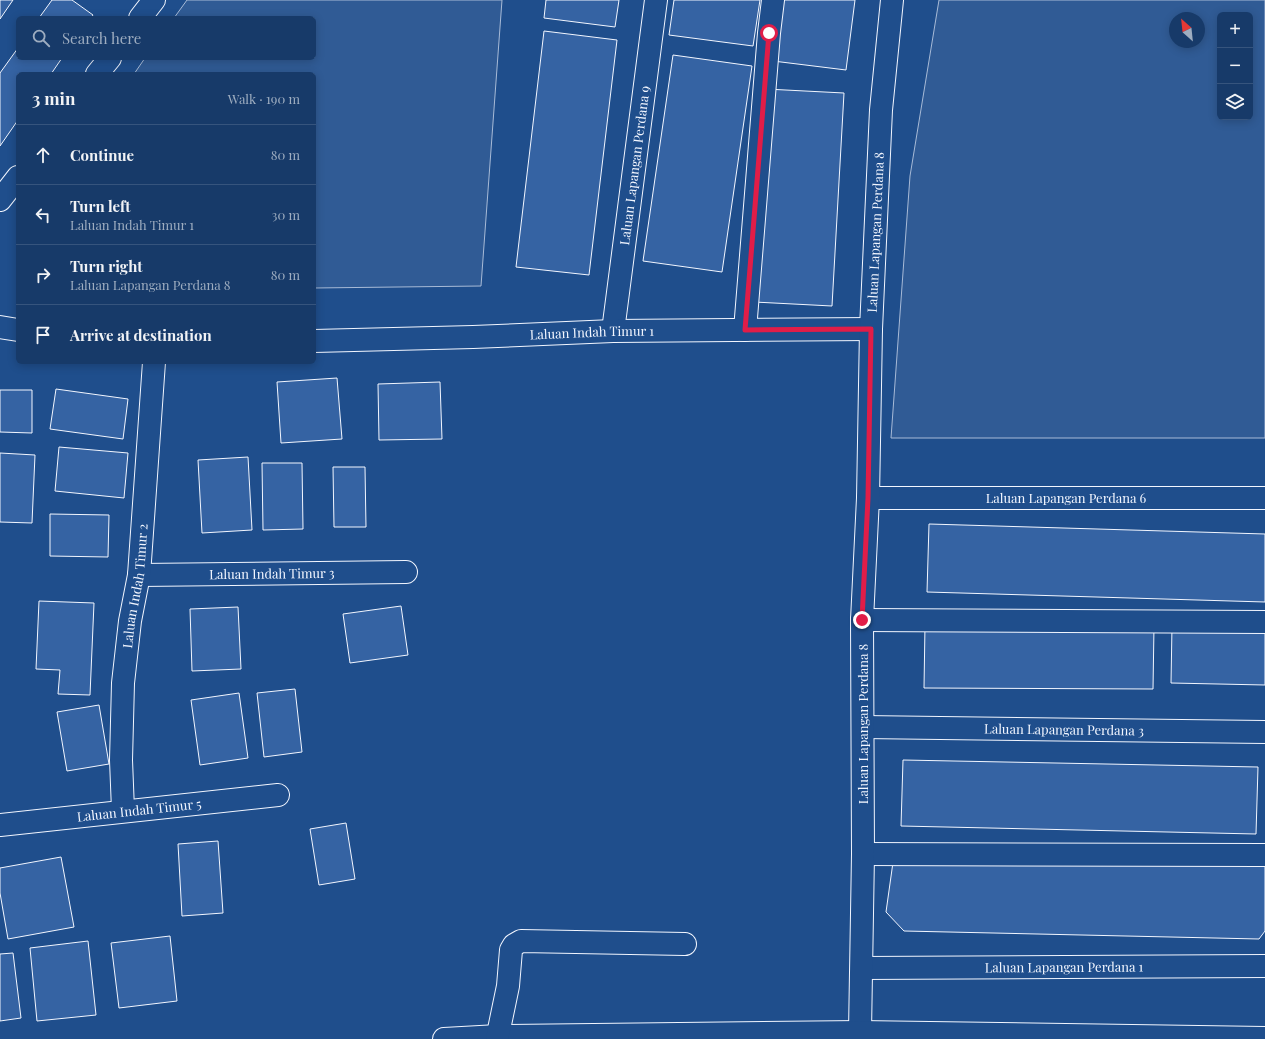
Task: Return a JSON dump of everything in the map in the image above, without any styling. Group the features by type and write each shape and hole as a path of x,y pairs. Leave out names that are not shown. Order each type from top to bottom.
{"street":[{"path":"142,16 154,0"},
{"name":"Laluan Lapangan Perdana 9","path":"613,331 656,0"},
{"path":"745,330 773,0"},
{"name":"Laluan Lapangan Perdana 8","path":"860,1032 863,854 862,620 868,498 871,329 881,110 892,0"},
{"path":"99,72 108,60"},
{"path":"0,200 16,180"},
{"path":"0,327 16,330"},
{"name":"Laluan Indah Timur 1","path":"316,341 473,337 613,331 871,329"},
{"name":"Laluan Indah Timur 2","path":"123,810 121,760 123,683 130,621 139,575 154,364"},
{"name":"Laluan Lapangan Perdana 6","path":"868,498 1265,498"},
{"name":"Laluan Indah Timur 3","path":"139,575 406,572"},
{"path":"862,620 1265,622"},
{"name":"Laluan Lapangan Perdana 3","path":"863,727 1265,732"},
{"name":"Laluan Indah Timur 5","path":"0,825 123,810 278,794"},
{"path":"863,854 1265,855"},
{"path":"498,1038 508,986 511,950 514,945 521,941 685,944"},
{"name":"Laluan Lapangan Perdana 1","path":"862,968 1265,966"},
{"path":"444,1039 860,1032 1121,1038 1265,1038"}],"shaded area":[{"path":"187,0 502,0 481,286 316,288 316,72 135,72 144,60 316,60 316,16 175,16"},
{"path":"939,0 1265,0 1265,438 891,438 910,176"}],"building":[{"path":"0,0 13,0 0,19"},
{"path":"52,0 72,0 93,15 92,16 40,16"},
{"path":"546,0 619,0 615,27 544,18"},
{"path":"674,0 760,0 753,46 669,35"},
{"path":"781,0 855,0 846,70 773,61"},
{"path":"544,31 617,40 589,275 516,267"},
{"path":"16,51 16,60 61,60 52,72 16,72 16,123 0,146 0,73"},
{"path":"673,55 752,66 722,272 643,261"},
{"path":"766,89 844,93 832,306 754,302"},
{"path":"337,378 342,439 281,443 277,382"},
{"path":"440,382 442,439 379,440 378,384"},
{"path":"56,389 128,399 123,439 50,429"},
{"path":"0,390 32,390 32,433 0,432"},
{"path":"59,447 128,453 124,498 55,491"},
{"path":"0,453 35,455 32,523 0,522"},
{"path":"248,457 252,530 202,533 198,460"},
{"path":"262,463 302,463 303,529 263,530"},
{"path":"333,467 365,467 366,527 334,527"},
{"path":"50,514 109,515 108,557 50,556"},
{"path":"929,524 1265,534 1265,602 927,592"},
{"path":"39,601 94,603 90,695 58,694 60,670 36,669"},
{"path":"401,606 408,655 350,663 343,614"},
{"path":"238,607 241,669 192,671 190,609"},
{"path":"925,625 1154,626 1153,689 924,688"},
{"path":"1172,626 1265,628 1265,685 1171,683"},
{"path":"295,689 302,752 264,757 257,693"},
{"path":"239,693 248,758 200,765 191,700"},
{"path":"99,705 109,764 67,771 57,712"},
{"path":"903,760 1258,767 1256,834 901,826"},
{"path":"346,823 355,879 319,885 310,829"},
{"path":"218,841 223,913 182,916 178,844"},
{"path":"894,855 1265,861 1265,931 1259,939 904,931 886,912"},
{"path":"61,857 74,927 8,939 0,893 0,868"},
{"path":"170,936 177,1001 119,1008 111,943"},
{"path":"88,941 96,1015 37,1021 30,948"},
{"path":"13,953 21,1018 0,1021 0,954"}],"route":[{"path":"769,33 745,330 871,329 868,498 862,620"}]}
